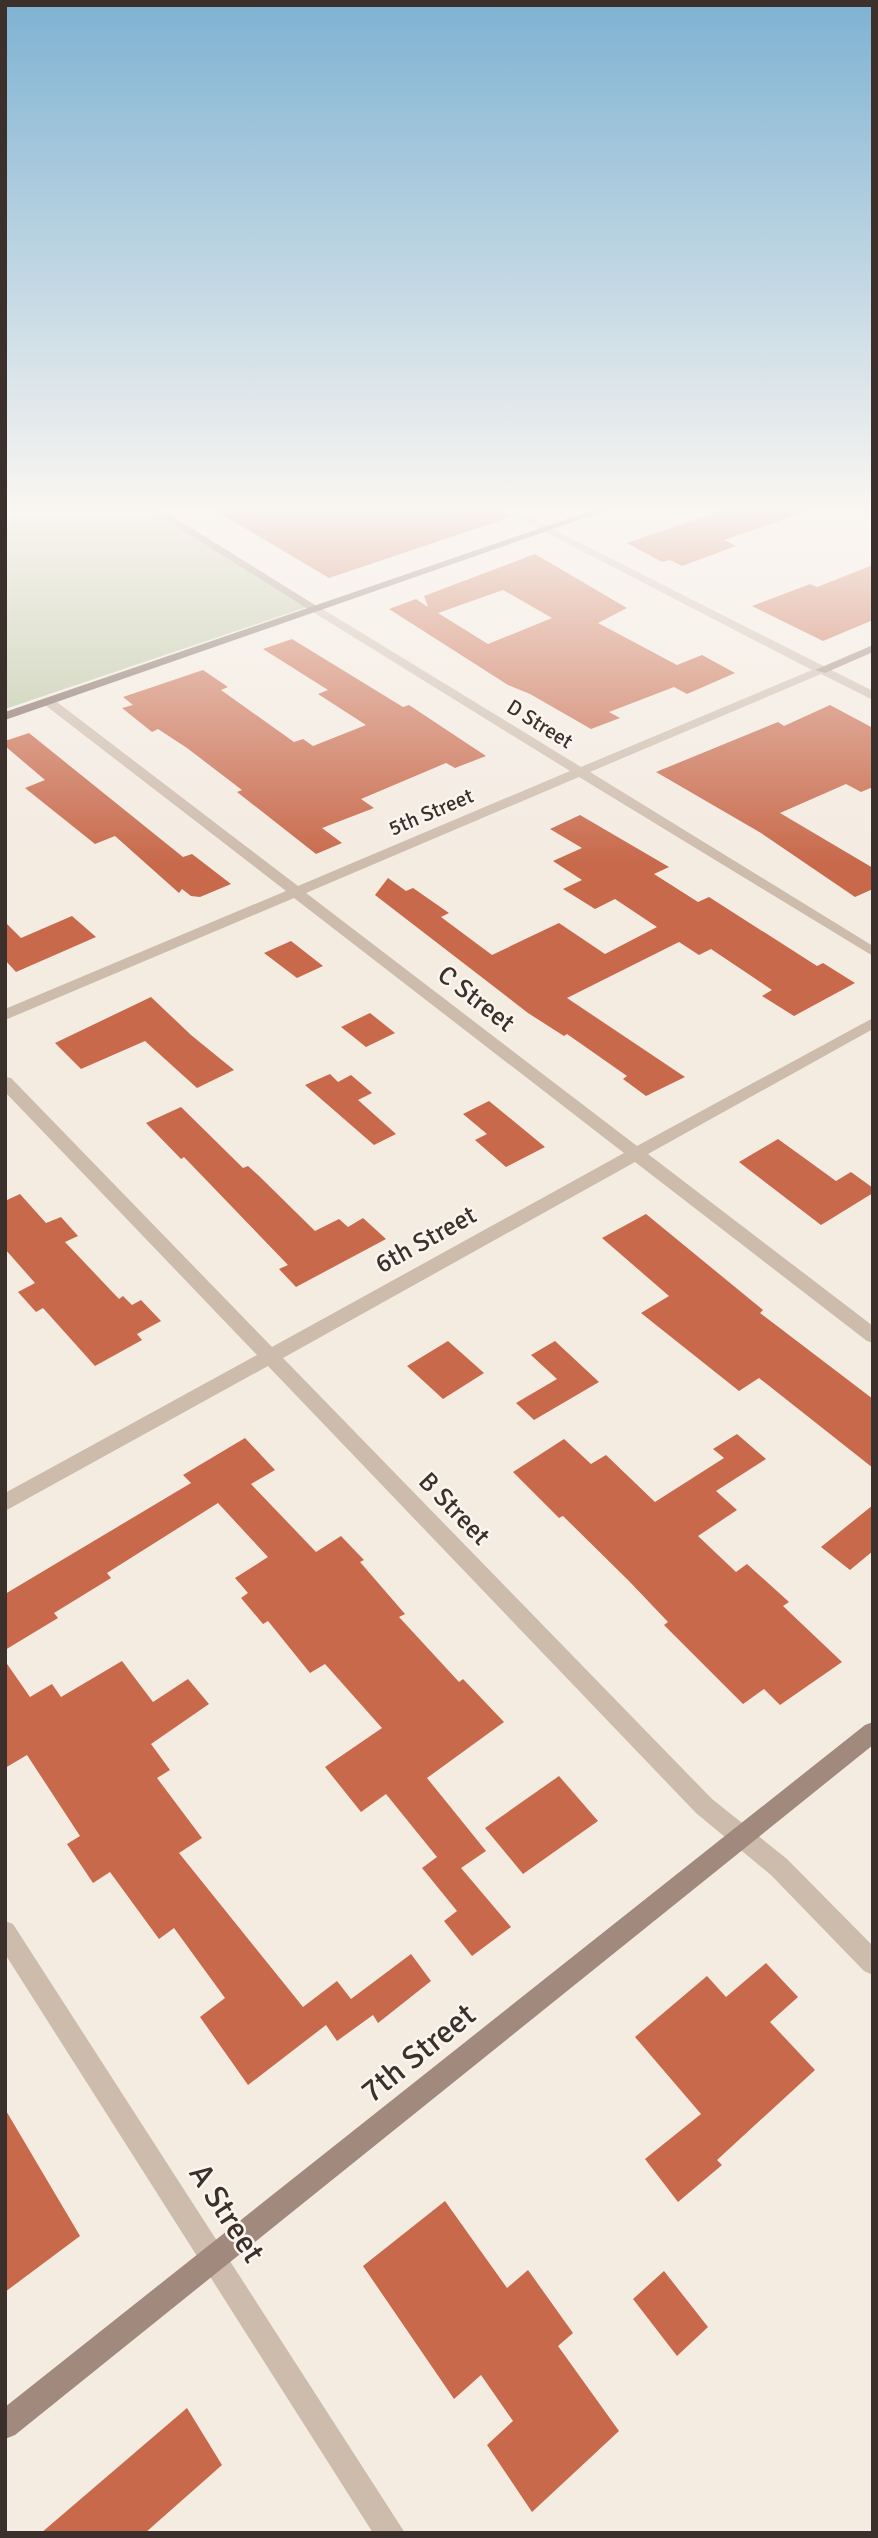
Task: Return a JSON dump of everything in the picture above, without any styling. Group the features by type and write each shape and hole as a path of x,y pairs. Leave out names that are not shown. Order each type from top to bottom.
{"main road":[{"path":"5,716 269,626"}],"street":[{"name":"D Street","path":"344,626 873,951"},
{"path":"736,626 873,696"},
{"name":"5th Street","path":"5,1015 873,648"},
{"name":"C Street","path":"49,702 873,1336"},
{"name":"6th Street","path":"5,1503 873,1023"},
{"name":"B Street","path":"5,1082 704,1806 779,1867 873,1963"},
{"name":"7th Street","path":"5,2425 873,1732"},
{"name":"A Street","path":"5,1932 390,2533"}],"green space":[{"path":"5,626 249,626 5,709"}],"building":[{"path":"416,626 460,626 488,644 531,626 604,626 677,665 702,655 735,673 687,694 674,687 609,712 620,718 591,729 530,694 508,685"},
{"path":"793,626 858,626 823,641"},
{"path":"292,639 403,707 409,705 486,756 455,768 446,763 361,799 374,808 322,828 342,843 316,854 237,792 242,790 187,748 158,729 152,732 122,708 133,705 123,697 203,670 228,687 221,690 294,742 303,739 313,746 366,725 318,694 328,690 263,649"},
{"path":"830,705 873,728 873,787 861,792 846,784 780,813 873,868 873,889 855,897 761,833 656,772 778,722 784,726"},
{"path":"29,733 183,857 192,854 231,884 200,897 191,896 182,889 179,893 115,836 95,844 25,788 45,780 5,746 5,741"},
{"path":"580,815 669,867 654,874 698,902 709,897 817,966 823,963 855,983 794,1016 762,996 772,990 711,949 699,955 679,942 567,998 685,1077 646,1096 623,1079 627,1076 567,1034 564,1036 528,1013 375,895 388,878 406,891 413,888 449,913 441,917 492,955 559,923 605,954 657,927 615,899 595,909 563,889 582,880 553,861 582,848 550,829"},
{"path":"72,916 96,937 16,972 5,960 5,922 21,938"},
{"path":"291,941 323,966 297,978 264,953"},
{"path":"151,997 191,1035 234,1070 197,1088 145,1041 81,1069 55,1043"},
{"path":"370,1013 395,1033 366,1047 341,1027"},
{"path":"330,1074 338,1082 351,1075 372,1093 358,1100 396,1134 374,1145 305,1085"},
{"path":"489,1101 545,1147 506,1167 475,1140 487,1134 463,1114"},
{"path":"181,1107 243,1168 248,1166 315,1231 339,1219 348,1227 363,1218 386,1239 296,1287 279,1269 288,1265 184,1157 181,1159 146,1123"},
{"path":"778,1139 836,1181 851,1172 873,1188 873,1193 821,1225 739,1162"},
{"path":"20,1194 46,1223 61,1217 78,1236 65,1242 119,1299 123,1296 132,1305 141,1300 161,1321 137,1334 142,1340 95,1366 43,1308 36,1312 18,1292 35,1283 5,1249 5,1201"},
{"path":"646,1214 763,1310 760,1313 873,1399 873,1468 759,1378 739,1391 641,1313 669,1296 602,1238"},
{"path":"448,1341 484,1373 443,1399 407,1366"},
{"path":"555,1341 599,1382 534,1420 516,1403 557,1379 531,1355"},
{"path":"737,1434 766,1459 716,1491 737,1510 698,1536 736,1572 747,1564 789,1602 783,1606 842,1662 780,1705 764,1689 743,1704 664,1625 668,1622 629,1581 563,1516 559,1518 513,1472 564,1439 591,1464 606,1455 655,1502 724,1458 713,1449"},
{"path":"245,1438 275,1470 251,1484 316,1552 341,1536 364,1560 360,1562 405,1614 399,1617 459,1682 463,1679 504,1722 427,1778 486,1851 461,1868 511,1927 472,1956 444,1921 457,1911 422,1868 437,1857 386,1794 361,1812 325,1767 382,1728 325,1664 310,1673 268,1621 263,1624 241,1598 248,1593 235,1578 268,1557 218,1503 107,1573 111,1578 54,1613 58,1618 5,1650 5,1594 191,1483 183,1475"},
{"path":"873,1505 873,1551 850,1570 821,1547"},
{"path":"5,1661 30,1697 52,1684 61,1697 122,1661 153,1702 188,1679 209,1704 151,1744 170,1770 157,1778 202,1838 179,1853 303,2007 337,1981 351,1999 411,1954 431,1981 378,2023 373,2015 337,2041 326,2025 248,2085 200,2017 225,1998 174,1928 159,1939 110,1872 93,1883 67,1844 80,1836 27,1755 5,1768"},
{"path":"559,1776 598,1821 523,1874 485,1828"},
{"path":"766,1963 798,1997 770,2022 815,2070 717,2160 722,2165 678,2202 645,2159 701,2114 635,2037 707,1976 726,1997"},
{"path":"5,2109 80,2236 5,2292"},
{"path":"445,2201 507,2288 528,2270 573,2333 558,2346 619,2431 532,2512 487,2445 513,2421 481,2375 454,2399 363,2266"},
{"path":"664,2271 708,2327 677,2356 633,2299"},
{"path":"187,2408 222,2465 145,2533 41,2533"}]}
